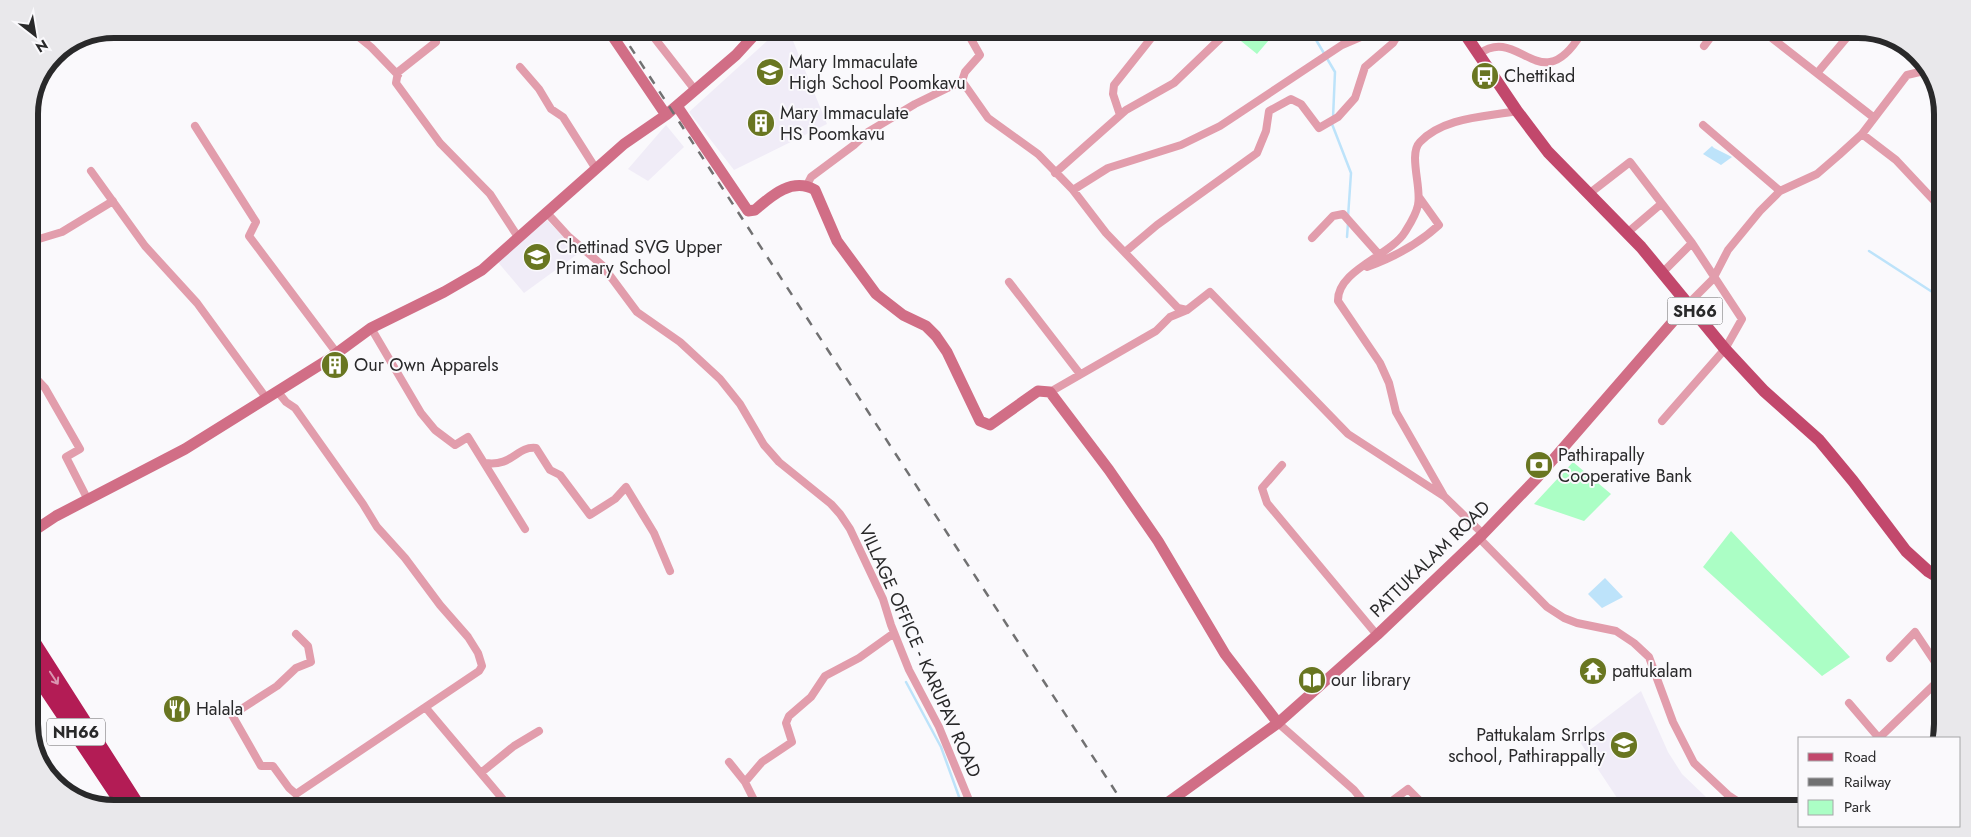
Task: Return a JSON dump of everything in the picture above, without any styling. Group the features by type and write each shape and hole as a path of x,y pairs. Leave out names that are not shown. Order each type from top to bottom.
{"highway":[{"path":"38,652 123,800"},
{"name":"NH66","path":"38,676 123,800"}],"main road":[{"name":"SH66","path":"1468,38 1517,111 1548,152 1627,233 1689,303 1725,349 1764,391 1819,440 1854,481 1906,551 1928,572 1934,575"}],"street":[{"path":"360,38 398,75"},
{"path":"434,38 436,42 398,72 396,83 440,143 490,194 518,237"},
{"path":"614,38 666,115"},
{"path":"654,38 695,90"},
{"path":"38,529 185,449 278,392 371,328 427,298 444,292 482,270 624,144 677,106 736,55 752,38"},
{"path":"970,38 980,55 961,77 988,118 1038,154 1055,174 1073,190 1106,233 1178,308 1187,310"},
{"path":"1120,115 1114,94 1114,85 1151,38"},
{"path":"1055,174 1120,115 1174,83 1221,38"},
{"path":"1073,190 1108,168 1181,145 1220,126 1332,51 1359,38"},
{"path":"1125,252 1157,225 1257,153 1266,131 1269,111 1291,99 1301,104 1319,128 1338,117 1355,98 1365,67 1393,43 1396,38"},
{"path":"1479,54 1490,47 1503,46 1540,63 1549,63 1566,54 1578,38"},
{"path":"1704,46 1710,38"},
{"path":"1772,38 1874,117"},
{"path":"1818,72 1846,38"},
{"path":"520,66 539,89 551,108 563,117 596,169"},
{"path":"1689,303 1715,275 1728,250 1760,211 1780,191 1816,174 1862,134 1907,75 1921,72"},
{"path":"807,185 811,177 854,145 868,132 962,81"},
{"path":"677,106 748,210 756,210 794,184 807,185 815,190 838,241 876,294 903,315 926,326 936,336 947,352 980,420 990,425 1038,391 1050,392 1156,331 1170,317 1187,310 1210,292 1348,434 1445,497"},
{"path":"1517,111 1459,121 1445,126 1418,144 1415,153 1419,196 1414,217 1397,243 1356,271 1347,280 1338,296 1338,301 1380,363 1389,383 1396,412 1445,497 1547,607 1570,621 1616,631 1634,643 1649,658 1673,722 1694,763 1737,800"},
{"path":"1703,125 1780,191"},
{"path":"195,126 256,222 249,236 336,352"},
{"path":"1862,134 1896,160 1933,200"},
{"path":"1590,193 1630,162 1692,242 1742,318 1725,349 1662,421"},
{"path":"91,171 145,246 197,303 267,399"},
{"path":"1356,271 1385,260 1424,239 1438,225 1419,196"},
{"path":"38,239 62,232 113,201"},
{"path":"1627,233 1662,204"},
{"name":"VILLAGE OFFICE - KARUPAV ROAD","path":"547,213 568,236 602,265 637,312 680,342 716,375 740,404 764,445 779,462 840,514 850,529 883,598 894,633 909,670 946,742 969,800"},
{"path":"1312,238 1333,216 1343,214 1378,255 1385,260"},
{"path":"1662,273 1692,242"},
{"path":"1009,282 1080,374"},
{"name":"PATTUKALAM ROAD","path":"1171,800 1278,722 1377,634 1481,536 1537,478 1689,303"},
{"path":"371,328 407,391 430,425 454,445 468,437 525,529"},
{"path":"38,381 45,388 80,449 66,457 88,500"},
{"path":"278,392 286,402 295,408 364,504 377,528 405,558 440,605 468,636 482,662 479,671 292,798 273,766 261,766 232,715 277,686 296,668 311,662 308,646 296,634"},
{"path":"1050,392 1109,470 1158,542 1225,654 1278,722 1354,790 1362,800"},
{"path":"485,463 497,465 528,447 536,448 550,470 560,475 590,515 615,499 626,487 654,533 670,572"},
{"path":"1282,465 1262,488 1267,503 1377,634"},
{"path":"1890,658 1915,632 1934,660"},
{"path":"745,782 762,762 792,742 786,724 789,716 812,697 825,676 859,658 894,633"},
{"path":"1880,737 1934,685"},
{"path":"1849,703 1878,737"},
{"path":"426,708 482,772 504,800"},
{"path":"482,772 514,746 538,731"},
{"path":"729,762 745,782 754,800"},
{"path":"1392,800 1408,789 1419,800"}],"shaded area":[{"name":"Mary Immaculate High School Poomkavu","path":"770,38 792,38 827,124 734,170 689,112"},
{"path":"666,125 684,147 648,181 628,169"},
{"name":"Chettinad SVG Upper Primary School","path":"547,220 579,253 524,293 497,261"},
{"name":"Pattukalam Srrlps school, Pathirappally","path":"1641,691 1668,752 1682,774 1710,800 1618,800 1578,739"}],"green space":[{"path":"1237,38 1271,38 1257,54"},
{"path":"1573,462 1611,494 1584,521 1534,504"},
{"path":"1731,531 1850,657 1822,676 1703,567"}],"water":[{"path":"1712,146 1732,157 1721,165 1703,154"},
{"path":"1605,578 1623,597 1602,608 1588,594"}],"waterway":[{"path":"1315,38 1335,72 1333,118"},
{"path":"1332,124 1351,173 1348,217"},
{"path":"1347,237 1348,223"},
{"path":"1869,251 1933,293"},
{"path":"906,682 941,747 960,800"}],"railway":[{"path":"625,38 1121,800"}],"place":[{"name":"Mary Immaculate High School Poomkavu","path":"770,72"},
{"name":"Chettikad","path":"1485,76"},
{"name":"Mary Immaculate HS Poomkavu","path":"761,123"},
{"name":"Chettinad SVG Upper Primary School","path":"537,257"},
{"name":"Our Own Apparels","path":"335,365"},
{"name":"Pathirapally Cooperative Bank","path":"1539,465"},
{"name":"pattukalam","path":"1593,671"},
{"name":"our library","path":"1312,680"},
{"name":"Halala","path":"177,709"},
{"name":"Pattukalam Srrlps school, Pathirappally","path":"1624,745"}]}
